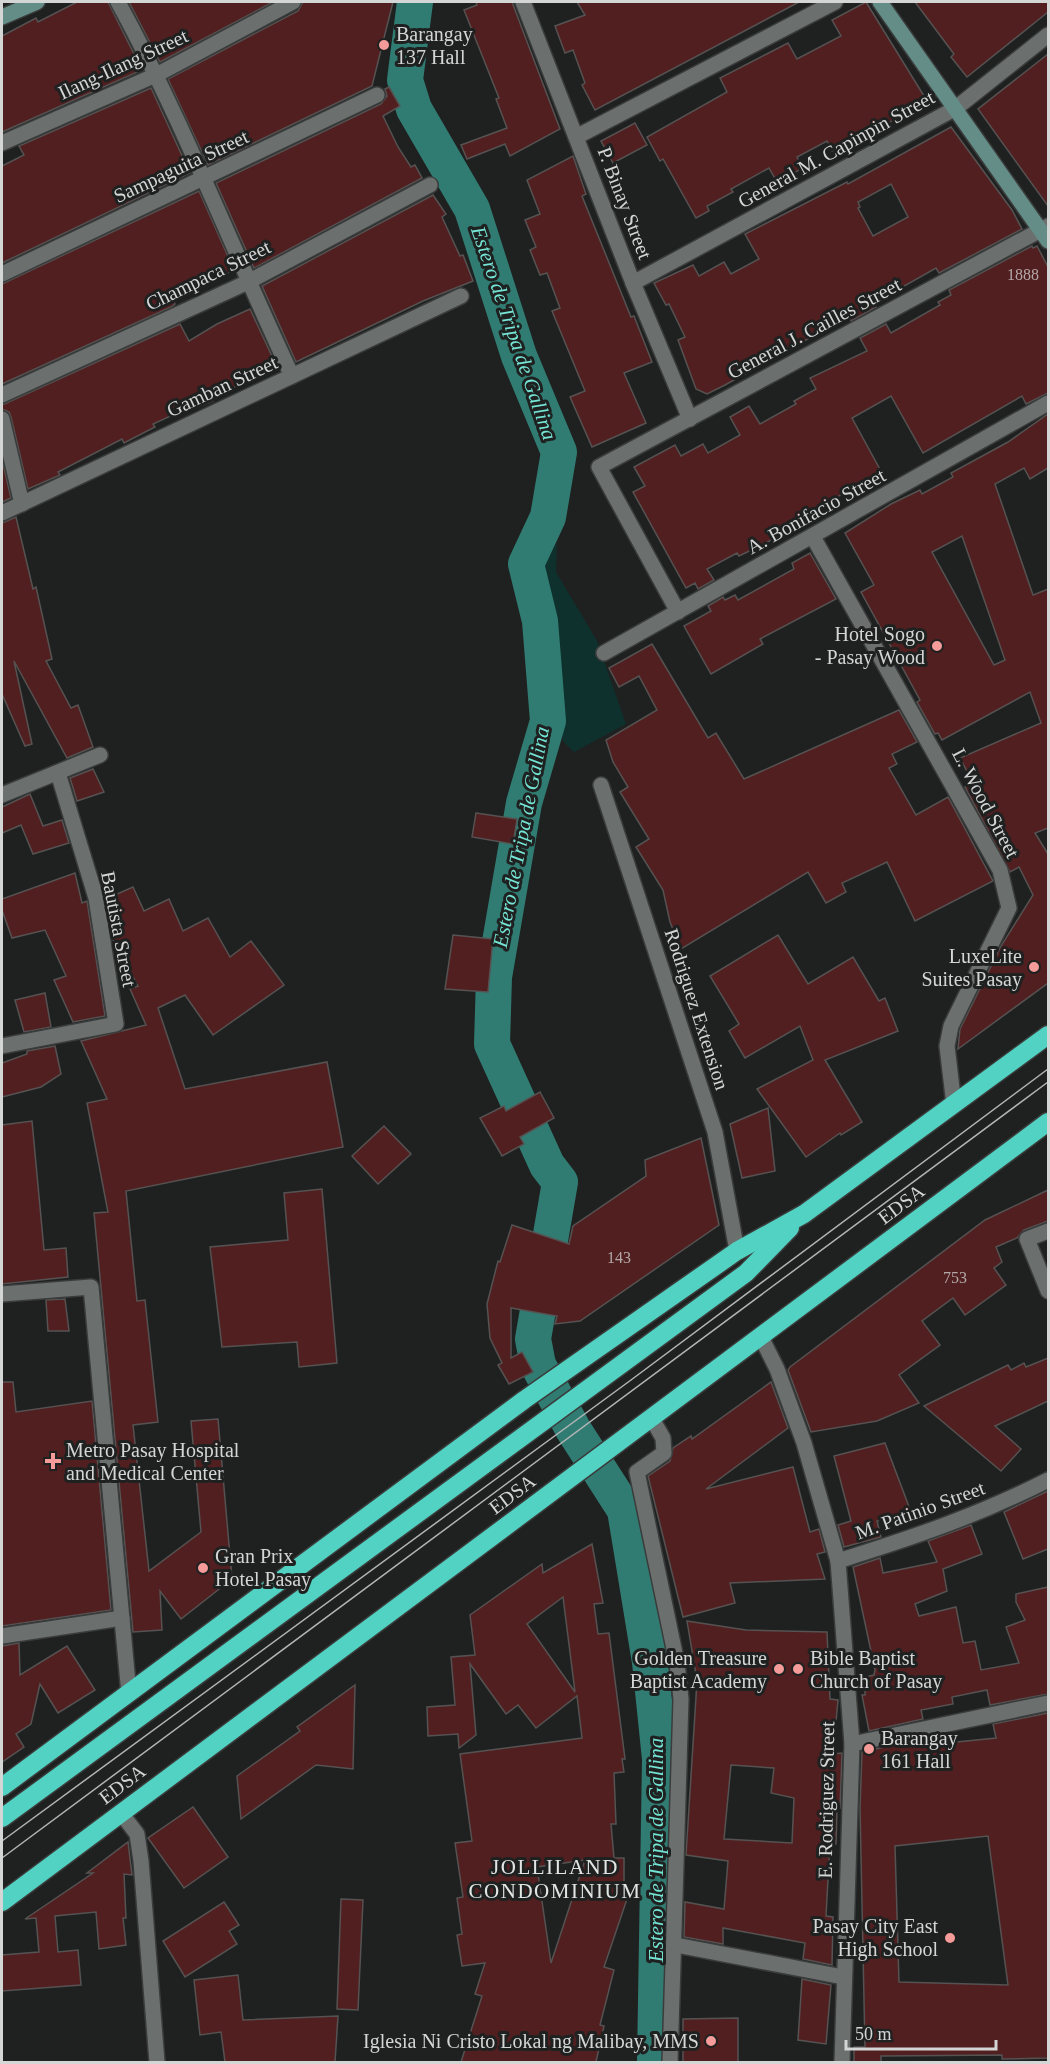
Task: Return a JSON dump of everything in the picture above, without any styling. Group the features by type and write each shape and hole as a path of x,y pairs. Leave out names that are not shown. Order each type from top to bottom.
{"highway":[{"path":"2,1787 524,1400 737,1251 804,1214 1048,1035"},
{"name":"EDSA","path":"2,1902 1048,1122"},
{"path":"2,1818 746,1273 804,1214"}],"street":[{"path":"2,17 38,2"},
{"path":"118,2 158,74 205,178 248,282 292,376"},
{"name":"Ilang-Ilang Street","path":"2,143 158,74 293,2"},
{"name":"P. Binay Street","path":"523,2 633,283 690,419"},
{"path":"576,137 835,2"},
{"path":"880,2 1046,232"},
{"name":"General M. Capinpin Street","path":"633,283 956,108 1048,35"},
{"name":"Sampaguita Street","path":"2,274 377,94"},
{"name":"Champaca Street","path":"2,395 248,282 430,185"},
{"name":"General J. Cailles Street","path":"678,612 599,467 1046,232"},
{"name":"Gamban Street","path":"2,513 461,296"},
{"name":"A. Bonifacio Street","path":"604,653 1048,403"},
{"path":"2,420 21,504"},
{"name":"L. Wood Street","path":"813,537 1000,870 1007,893 1009,908 951,1026 947,1046 954,1105"},
{"path":"2,795 100,755"},
{"name":"Bautista Street","path":"2,1046 116,1024 96,898 58,773"},
{"name":"Rodriguez Extension","path":"602,785 716,1132 737,1251"},
{"path":"1048,1231 1027,1239 1048,1291"},
{"path":"2,1294 91,1287 129,1694"},
{"name":"E. Rodriguez Street","path":"761,1337 777,1369 804,1443 838,1561 852,1744 842,2062"},
{"path":"647,1423 663,1438 664,1453 637,1472 677,1663 681,1699 670,2062"},
{"name":"M. Patinio Street","path":"838,1561 942,1528 990,1509 1048,1480"},
{"path":"2,1636 122,1618"},
{"path":"852,1744 1048,1703"},
{"path":"121,1813 136,1834 141,1861 157,2062"},
{"path":"675,1945 843,1977"}],"green space":[{"path":"557,543 556,572 597,641 626,724 574,752 563,741 540,571"}],"building":[{"path":"77,2 108,2 142,70 2,132 2,36 36,18 38,22"},
{"path":"129,2 273,2 160,62"},
{"path":"303,2 393,2 372,86 208,165 168,79 298,11"},
{"path":"476,2 512,2 560,129 510,156 505,144 467,159 461,145 507,128 496,99 499,98 464,10 477,5"},
{"path":"577,2 799,2 595,110 582,85 585,83 573,50 565,53 555,26 585,15"},
{"path":"866,2 929,104 906,119 904,115 832,151 827,141 797,157 803,168 777,182 769,168 731,189 733,192 707,206 709,211 696,218 663,159 660,161 647,137 727,92 720,78 788,43 797,59 841,36 832,20"},
{"path":"915,2 1048,2 1048,12 967,77 951,57 954,54"},
{"path":"1048,54 1048,206 978,109"},
{"path":"389,87 400,106 383,116 398,147 411,167 415,165 422,178 254,268 216,183 381,104 387,96 385,89"},
{"path":"151,88 190,173 2,263 2,166 24,155 19,146"},
{"path":"635,123 647,145 613,163 601,141"},
{"path":"951,127 1012,210 1022,229 939,273 936,268 874,303 876,307 851,321 849,316 707,394 696,389 678,340 685,337 669,304 666,305 654,283 693,265 699,276 724,262 731,274 759,259 745,234 847,182 848,184","holes":["891,184 908,217 873,236 858,208 860,207 858,202"]},
{"path":"573,156 586,194 582,196 631,317 634,316 652,362 624,373 646,423 592,447 570,397 585,391 552,311 560,308 547,273 540,275 530,250 536,247 525,220 540,214 527,180"},
{"path":"199,191 234,270 174,301 175,304 171,307 2,384 2,284"},
{"path":"433,195 446,214 442,217 460,256 463,255 473,281 423,301 296,362 262,286"},
{"path":"1032,246 1033,248 1037,246 1048,267 1048,393 1026,404 1022,396 923,453 891,396 852,418 882,473 811,511 812,514 764,544 739,556 737,553 707,569 714,580 698,589 695,583 686,588 633,492 645,486 634,467 675,445 681,456 703,444 708,453 740,435 730,417 749,406 760,424 796,404 794,401 816,389 810,378 867,351 860,338 886,324 891,333 940,305 938,302 951,295 949,290"},
{"path":"250,309 277,367 212,398 213,401 193,409 192,406 153,424 155,427 124,443 122,439 58,472 60,475 28,489 11,417 9,412 2,409 2,405 180,324 189,341 217,324"},
{"path":"1048,414 1048,468 1030,479 1024,468 995,484 1033,595 1048,589 1048,828 1035,833 1048,854 1048,983 958,1049 960,1029 1001,946 1033,895 1019,867 1010,872 965,787 973,783 960,758 1041,723 1030,692 942,740 938,733 935,734 917,702 920,700 861,592 874,585 845,533 891,504 920,490 922,494 953,477 951,473 1008,442","holes":["962,536 1005,660 994,665 932,552"]},
{"path":"2,459 11,498 2,502"},
{"path":"16,517 33,589 36,587 52,659 46,661 71,708 78,705 93,747 67,758 14,661 32,744 25,746 2,694 2,523"},
{"path":"810,553 836,599 760,639 763,644 711,674 684,626 711,611 708,606 723,597 725,600 735,595 738,600 794,569 792,563"},
{"path":"652,644 708,738 716,733 744,779 899,710 917,742 892,754 897,764 889,768 916,815 948,797 993,881 915,921 887,862 842,883 846,892 826,903 808,872 681,949 670,922 663,890 636,847 649,839 620,792 628,787 613,762 606,740 657,710 639,676 619,687 609,668"},
{"path":"93,769 104,792 77,801 70,778"},
{"path":"30,794 43,826 62,820 69,843 33,854 21,825 2,833 2,807"},
{"path":"476,813 517,819 513,844 472,837"},
{"path":"75,873 82,903 87,901 105,1016 73,1022 54,980 66,976 45,930 12,938 2,910 2,899"},
{"path":"133,887 144,911 169,899 183,931 208,918 230,957 251,941 284,985 213,1035 185,995 158,1008 185,1089 327,1062 343,1147 126,1191 137,1301 145,1300 158,1422 133,1425 149,1571 201,1532 191,1421 218,1419 232,1579 181,1619 160,1591 162,1630 133,1632 94,1213 108,1212 87,1103 107,1099 81,1041 146,1025 130,989 138,986 112,938 106,899"},
{"path":"453,935 493,939 488,992 445,989"},
{"path":"778,935 808,984 853,957 879,1001 885,998 898,1031 825,1060 862,1122 841,1135 840,1133 806,1157 757,1089 813,1060 800,1026 745,1058 729,1031 739,1024 710,976"},
{"path":"45,993 51,1027 24,1032 15,1000"},
{"path":"55,1046 61,1074 41,1087 2,1097 2,1063 27,1054 27,1051"},
{"path":"540,1092 554,1118 520,1137 524,1144 502,1156 480,1118 504,1106 506,1111"},
{"path":"768,1108 775,1171 742,1178 730,1124"},
{"path":"32,1121 44,1250 66,1248 68,1277 2,1284 2,1125"},
{"path":"384,1126 411,1154 378,1184 352,1156"},
{"path":"701,1138 719,1225 580,1321 555,1324 557,1316 511,1308 511,1358 522,1352 533,1372 509,1384 498,1365 502,1363 490,1338 487,1304 498,1261 500,1262 512,1225 569,1244 573,1226 646,1176 645,1160"},
{"path":"322,1189 337,1363 299,1367 297,1342 222,1347 210,1247 288,1240 284,1193"},
{"path":"1048,1190 1048,1221 1024,1230 1017,1238 996,1247 1002,1262 994,1268 1006,1285 965,1315 953,1298 922,1321 940,1345 899,1375 919,1403 877,1421 811,1432 788,1370 790,1367 985,1220"},
{"path":"65,1299 69,1331 48,1331 46,1300"},
{"path":"1048,1358 1048,1401 995,1426 1021,1449 1001,1471 924,1406 1008,1365 1011,1370 1024,1363 1026,1367"},
{"path":"2,1382 13,1382 16,1412 92,1401 111,1610 2,1626"},
{"path":"771,1382 788,1428 706,1489 793,1467 810,1532 819,1529 825,1552 817,1554 825,1579 730,1583 735,1603 683,1617 648,1476 670,1461 673,1448 691,1436 692,1439"},
{"path":"885,1443 911,1512 877,1521 881,1537 844,1547 838,1525 851,1521 834,1456"},
{"path":"1048,1491 1048,1549 1023,1559 1004,1512"},
{"path":"971,1525 982,1554 943,1569 947,1591 915,1604 919,1616 956,1607 963,1643 975,1641 981,1670 1019,1663 1006,1627 1025,1620 1016,1602 1016,1594 1048,1587 1048,1694 990,1705 987,1690 952,1697 953,1704 921,1710 923,1719 869,1731 862,1695 865,1695 865,1677 874,1675 875,1670 853,1567 880,1558 883,1573 937,1562 928,1541"},
{"path":"592,1544 603,1603 594,1604 598,1634 609,1633 625,1759 622,1759 624,1772 614,1773 616,1824 611,1824 614,1858 624,1858 624,1898 627,1899 604,1967 614,1970 600,2025 604,2026 596,2062 461,2062 482,1996 475,1994 485,1963 462,1966 457,1935 462,1934 457,1898 463,1897 455,1843 472,1841 460,1754 582,1738 577,1696 536,1728 518,1705 506,1714 470,1664 476,1735 459,1748 458,1734 428,1736 427,1707 455,1705 451,1657 475,1655 470,1615 542,1564 543,1573","holes":["563,1597 575,1692 527,1624","585,1860 551,1963 537,1867"]},
{"path":"687,1621 746,1630 827,1632 830,1699 838,1700 833,1754 842,1753 840,1808 837,1808 836,1844 830,1844 826,1916 833,1917 832,1965 803,1959 805,1943 723,1928 723,1944 684,1937 685,1902 724,1909 728,1861 686,1855 697,1681","holes":["731,1765 774,1768 771,1793 794,1798 792,1843 724,1839"]},
{"path":"19,1643 20,1675 67,1646 95,1690 58,1713 40,1684 31,1724 16,1734 24,1747 2,1762 2,1646"},
{"path":"355,1685 353,1769 316,1765 241,1819 237,1776 300,1731 297,1727"},
{"path":"1048,1713 1048,2058 1002,2059 1002,2055 881,2056 881,2062 854,2062 854,2047 865,2047 860,1808 862,1752 926,1738 927,1745 996,1738 993,1724","holes":["988,1836 1008,1985 899,1982 895,1846"]},
{"path":"193,1807 228,1857 184,1888 148,1838"},
{"path":"128,1842 132,1875 124,1874 126,1918 123,1918 126,1945 99,1949 96,1912 55,1916 58,1952 78,1950 81,1985 2,1991 2,1955 39,1952 36,1918 25,1919 93,1873 87,1873"},
{"path":"341,1899 363,1900 358,2010 337,2009"},
{"path":"224,1902 239,1925 229,1931 237,1944 185,1977 163,1941"},
{"path":"238,1975 243,2020 338,2016 335,2062 225,2062 221,2032 200,2035 194,1980"},
{"path":"802,1979 831,1985 826,2044 798,2040"},
{"name":"Iglesia Ni Cristo Lokal ng Malibay, MMS","path":"738,2018 738,2062 683,2062 683,2019"}],"waterway":[{"name":"Estero de Tripa de Gallina","path":"415,2 405,80 414,109 472,209 519,356 559,452 548,517 526,564 540,621 548,721 524,803 494,977 492,1044 547,1165 560,1182 533,1339 538,1365 573,1429 625,1510 650,1662 660,1759 655,2062"}],"tram line":[{"path":"2,1841 631,1380 1048,1069"},
{"path":"2,1858 1048,1082"}],"place":[{"name":"Barangay 137 Hall","path":"384,45"},
{"name":"Hotel Sogo - Pasay Wood","path":"937,646"},
{"name":"LuxeLite Suites Pasay","path":"1034,967"},
{"name":"Metro Pasay Hospital and Medical Center","path":"53,1461"},
{"name":"Gran Prix Hotel Pasay","path":"203,1568"},
{"name":"Golden Treasure Baptist Academy","path":"779,1669"},
{"name":"Bible Baptist Church of Pasay","path":"798,1669"},
{"name":"Barangay 161 Hall","path":"869,1749"},
{"name":"Pasay City East High School","path":"950,1938"},
{"name":"Iglesia Ni Cristo Lokal ng Malibay, MMS","path":"711,2041"}],"district":[{"name":"JOLLILAND CONDOMINIUM","path":"555,1879"}]}
